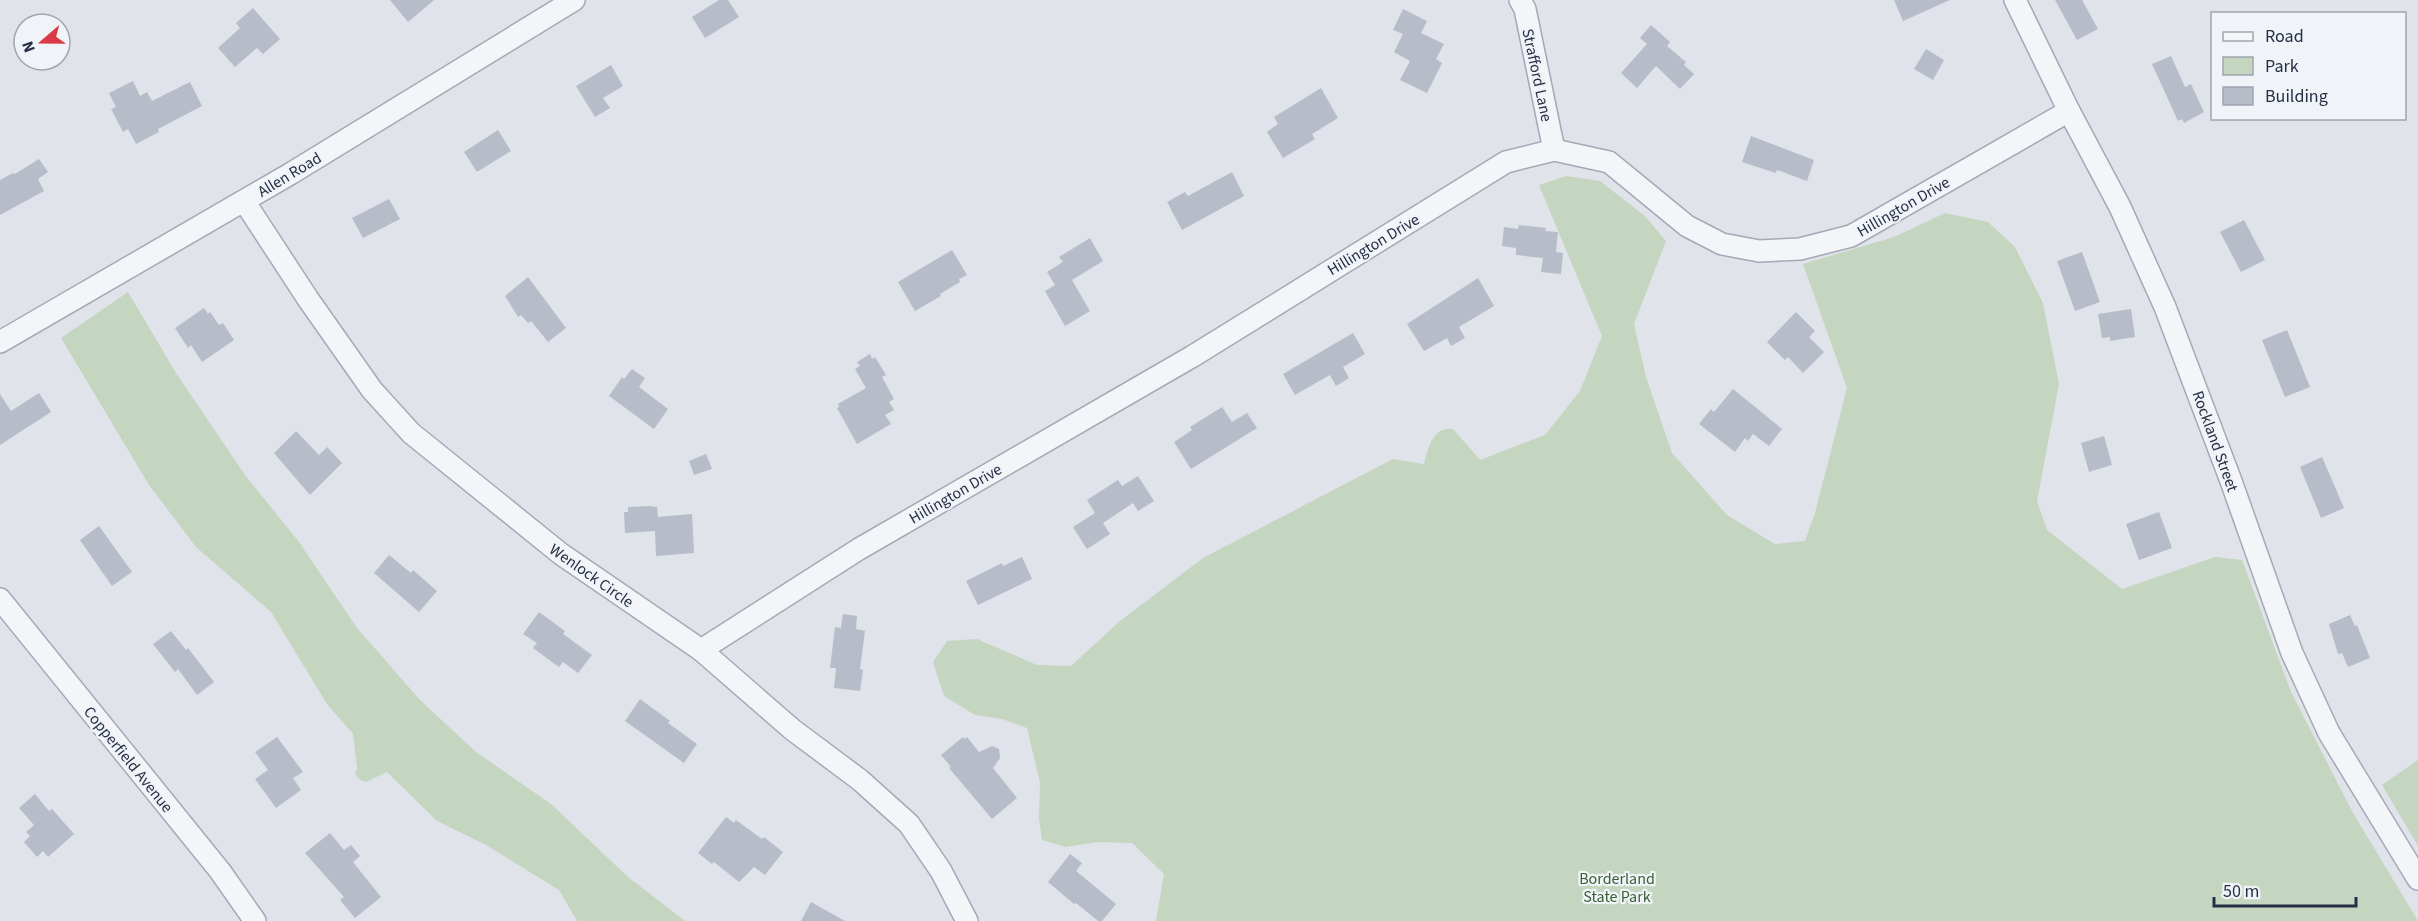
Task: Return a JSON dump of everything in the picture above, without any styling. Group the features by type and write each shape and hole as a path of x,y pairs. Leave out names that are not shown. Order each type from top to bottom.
{"street":[{"name":"Allen Road","path":"0,342 244,201 574,0"},
{"name":"Strafford Lane","path":"1520,0 1525,9 1554,150"},
{"name":"Rockland Street","path":"2015,0 2069,111 2120,207 2165,307 2228,471 2292,653 2329,733 2418,879"},
{"name":"Hillington Drive","path":"701,650 858,549 1193,356 1506,162 1554,150 1608,162 1687,226 1722,244 1759,251 1800,249 1851,236 2069,111"},
{"name":"Wenlock Circle","path":"244,201 308,299 372,390 411,432 561,554 701,650 793,730 860,780 909,824 941,871 967,921"},
{"name":"Copperfield Avenue","path":"0,599 220,871 255,921"}],"green space":[{"name":"Borderland State Park","path":"1566,176 1600,181 1645,216 1666,241 1634,324 1646,377 1672,453 1727,515 1775,544 1805,541 1815,513 1847,388 1803,264 1894,237 1945,213 1988,222 2015,247 2043,303 2059,384 2037,501 2047,530 2122,589 2215,557 2242,560 2291,692 2353,813 2418,921 1156,921 1164,874 1132,843 1097,842 1066,847 1042,840 1039,819 1040,783 1027,728 1002,719 975,715 944,696 933,662 947,641 977,639 1037,665 1071,666 1120,621 1203,558 1393,459 1424,464 1433,439 1441,431 1453,429 1480,460 1545,435 1580,391 1602,336 1539,185"},
{"path":"128,292 176,373 245,475 299,542 357,628 420,700 476,752 551,804 628,877 685,921 577,921 559,890 486,845 437,821 387,772 366,782 360,780 355,774 357,768 353,734 327,704 271,612 196,547 149,485 61,338"},
{"path":"2418,760 2418,846 2382,785"}],"building":[{"path":"390,0 434,0 408,22"},
{"path":"719,0 728,0 739,17 705,38 692,17"},
{"path":"1894,0 1950,0 1903,21"},
{"path":"2055,0 2082,0 2098,29 2077,40"},
{"path":"253,8 280,39 263,54 257,48 235,67 218,48 240,28 236,23"},
{"path":"1403,9 1427,21 1421,33 1444,44 1436,59 1442,63 1427,93 1400,80 1410,61 1394,52 1403,34 1393,30"},
{"path":"1651,25 1670,42 1667,46 1686,62 1684,65 1694,74 1680,89 1656,66 1637,88 1621,73 1647,44 1640,38"},
{"path":"1926,49 1944,60 1933,80 1914,69"},
{"path":"2171,56 2185,87 2191,84 2204,112 2184,123 2182,119 2178,121 2152,64"},
{"path":"611,65 623,86 603,98 610,108 595,117 576,86"},
{"path":"133,81 140,96 147,92 152,101 190,82 202,106 158,129 159,132 136,144 128,129 123,132 111,109 116,107 109,93"},
{"path":"1321,88 1338,118 1312,134 1315,139 1283,158 1267,132 1278,124 1274,117"},
{"path":"498,130 511,151 477,172 464,152"},
{"path":"1751,136 1814,160 1807,181 1777,170 1776,173 1742,162"},
{"path":"39,159 48,172 38,179 44,191 0,215 0,180 15,174"},
{"path":"1232,172 1244,196 1182,230 1167,202 1185,192 1188,196"},
{"path":"389,199 400,219 363,238 352,218"},
{"path":"2244,220 2265,260 2241,272 2220,232"},
{"path":"1519,225 1546,228 1545,231 1558,232 1556,252 1563,253 1561,274 1541,272 1543,258 1516,255 1516,248 1502,246 1504,227 1518,229"},
{"path":"1090,238 1103,261 1072,280 1090,311 1065,326 1045,291 1055,285 1047,272 1063,262 1059,257"},
{"path":"952,250 967,275 940,294 941,296 915,311 898,282"},
{"path":"2082,252 2100,302 2075,311 2057,261"},
{"path":"528,277 566,328 548,342 531,321 528,323 521,315 518,317 505,296"},
{"path":"1478,278 1494,306 1459,327 1465,338 1451,346 1447,338 1424,351 1407,324"},
{"path":"204,308 208,314 210,312 219,325 223,323 234,340 202,362 191,345 188,348 175,328"},
{"path":"2131,309 2135,337 2110,341 2110,337 2102,338 2098,314"},
{"path":"1796,312 1815,331 1809,337 1824,352 1803,373 1788,357 1785,360 1767,342"},
{"path":"2287,330 2310,387 2285,397 2262,340"},
{"path":"1353,333 1365,354 1343,367 1349,378 1336,386 1330,375 1295,395 1283,374"},
{"path":"870,354 872,359 875,357 886,375 882,377 894,399 889,402 894,410 885,415 891,424 857,444 837,408 838,404 866,388 855,369 860,366 857,362"},
{"path":"632,369 645,378 639,387 668,409 654,429 609,396 622,377 624,379"},
{"path":"1733,389 1782,429 1769,446 1753,434 1748,441 1745,438 1735,452 1699,424 1711,409 1714,412"},
{"path":"39,393 51,412 0,445 0,394 11,411"},
{"path":"1222,407 1232,422 1247,413 1257,428 1191,469 1174,442 1192,430 1190,427"},
{"path":"296,431 319,455 327,447 342,463 310,495 274,453"},
{"path":"2104,436 2112,465 2089,472 2081,443"},
{"path":"706,454 712,469 694,475 689,461"},
{"path":"2322,457 2344,508 2321,518 2300,467"},
{"path":"1138,476 1154,501 1138,511 1133,503 1103,523 1110,534 1087,549 1073,527 1095,513 1087,500 1118,480 1122,486"},
{"path":"628,507 657,507 658,517 692,514 694,553 656,556 655,531 625,533 624,512 628,512"},
{"path":"2159,512 2172,548 2139,560 2126,524"},
{"path":"99,526 132,572 112,586 80,540"},
{"path":"389,555 411,573 413,570 437,591 419,612 374,573"},
{"path":"1022,557 1032,579 978,605 966,581 1002,563 1003,566"},
{"path":"539,612 565,631 563,634 592,655 578,673 563,662 559,667 533,648 537,643 523,634"},
{"path":"843,614 857,616 856,629 865,631 860,669 863,670 860,691 834,688 836,668 830,668 835,627 841,628"},
{"path":"2350,615 2355,626 2357,625 2370,658 2348,667 2342,653 2338,654 2329,624"},
{"path":"171,631 186,650 188,648 214,682 197,695 178,669 175,672 153,644"},
{"path":"640,699 697,744 684,763 625,721"},
{"path":"277,737 303,772 293,778 301,790 276,808 255,779 268,770 255,752"},
{"path":"963,737 965,739 967,737 979,752 992,746 999,749 1000,758 993,768 1017,798 992,819 949,768 951,767 941,755"},
{"path":"35,794 49,811 52,809 74,834 48,857 43,851 37,857 24,842 30,836 26,832 34,825 19,808"},
{"path":"726,817 734,823 736,820 762,839 764,837 783,852 765,875 754,867 739,882 714,862 712,864 698,853"},
{"path":"330,833 344,850 351,845 360,856 353,862 381,897 355,918 340,900 344,897 305,853"},
{"path":"1070,854 1082,863 1076,871 1116,904 1102,921 1098,921 1076,903 1074,904 1048,882"},
{"path":"811,902 845,921 801,921"}]}
